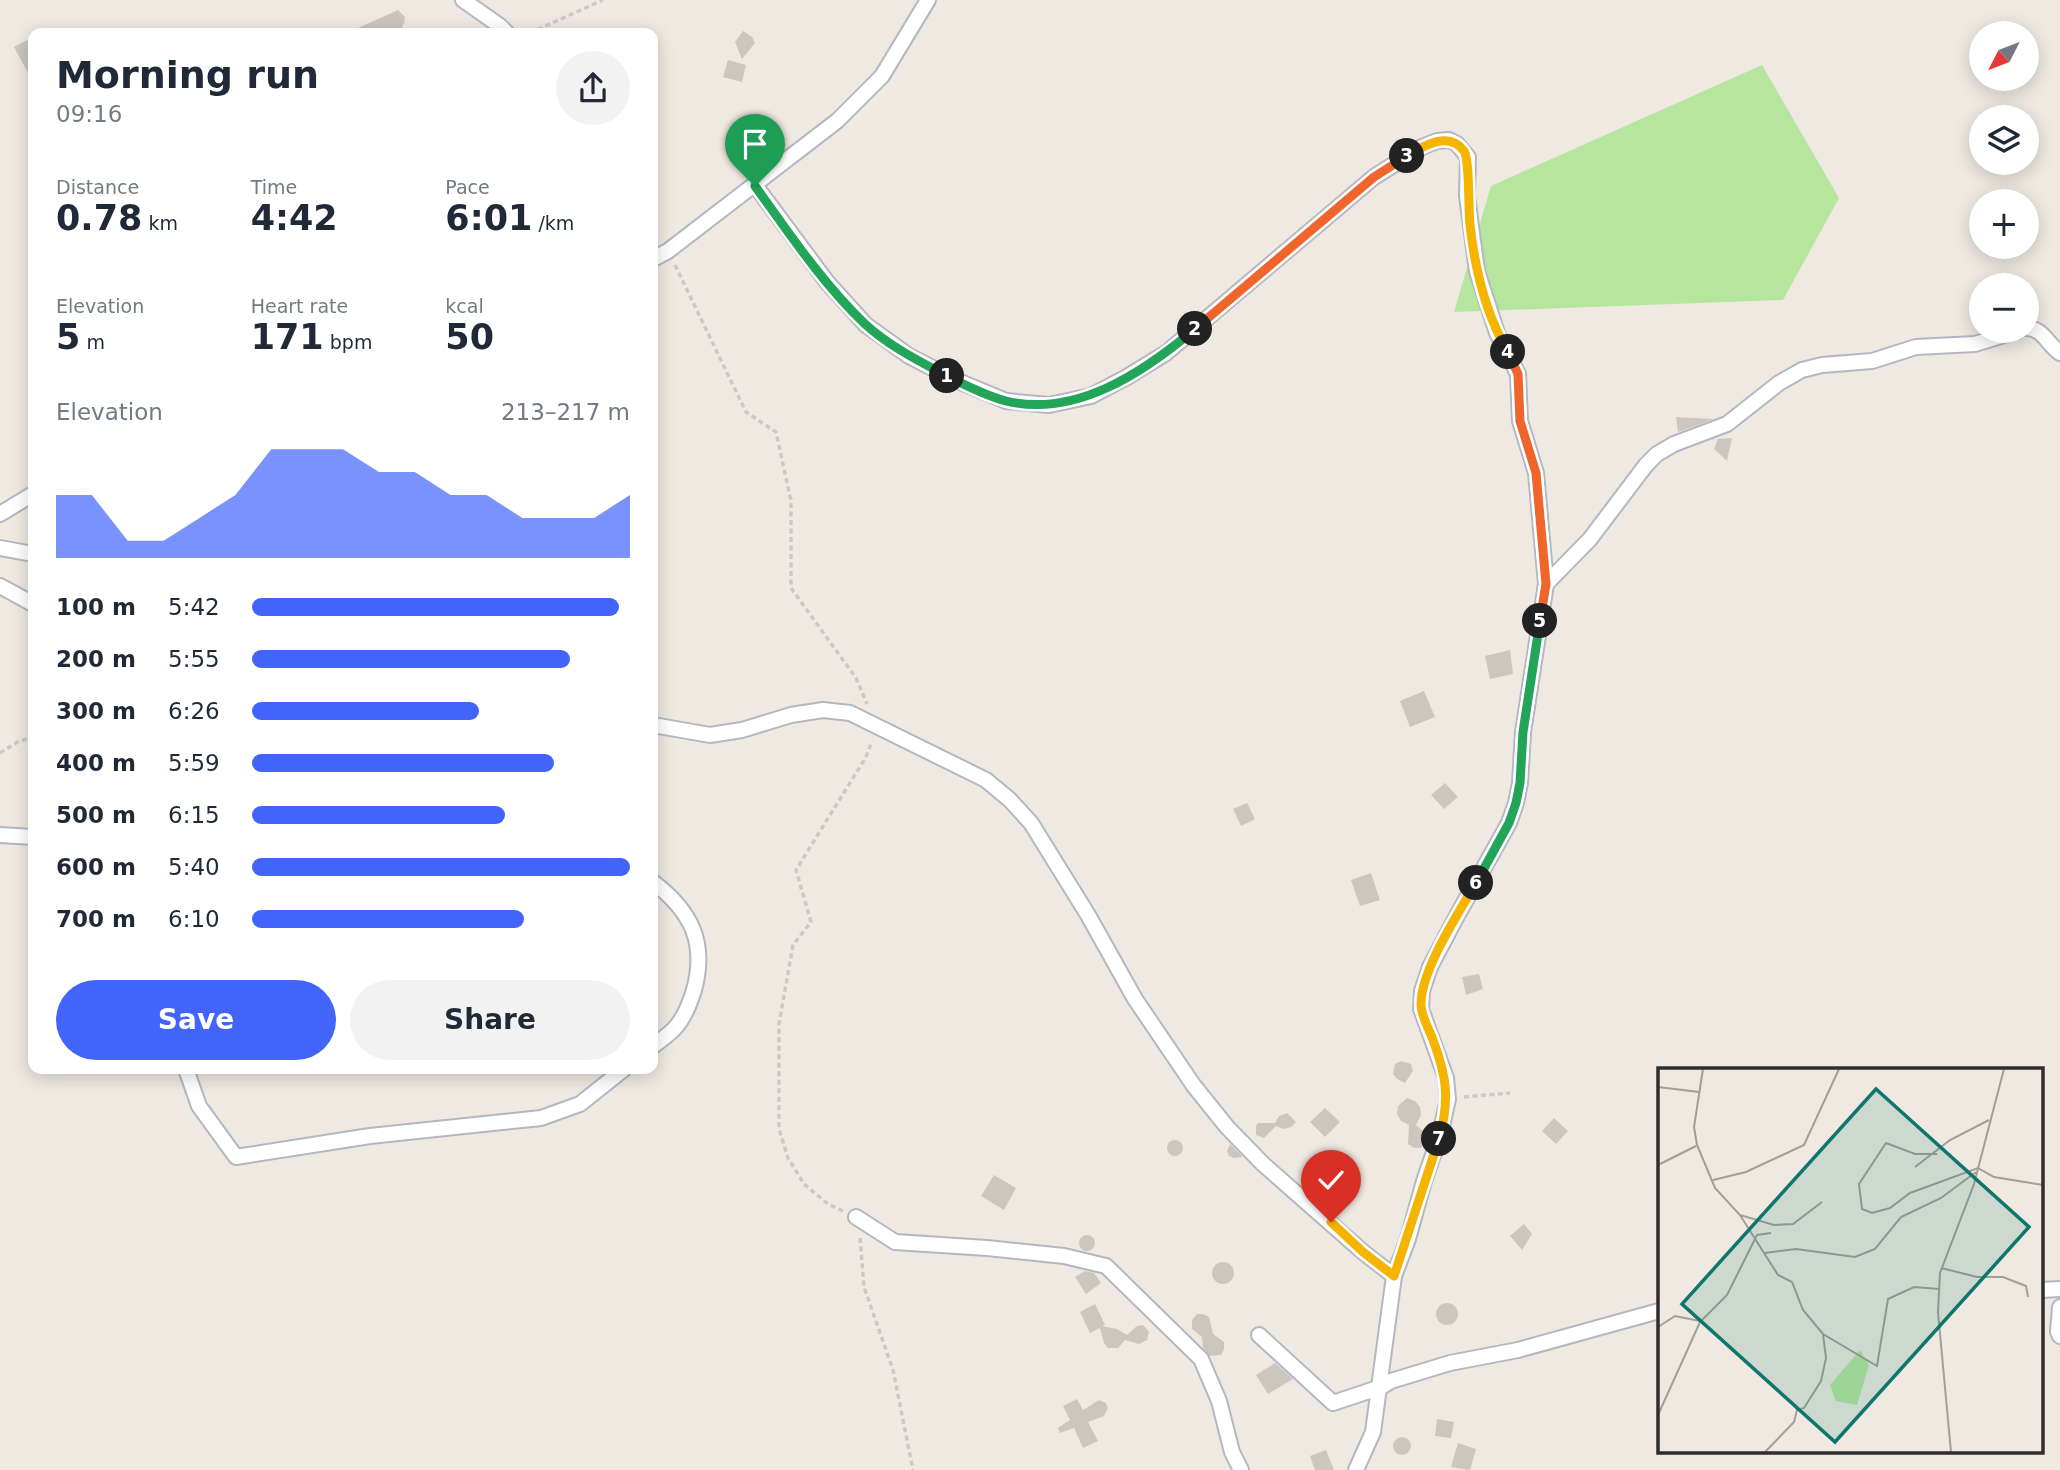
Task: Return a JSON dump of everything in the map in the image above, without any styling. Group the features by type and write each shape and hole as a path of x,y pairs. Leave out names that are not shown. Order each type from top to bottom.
{"street":[{"path":"463,0 502,28"},
{"path":"658,256 755,186 837,121 882,76 928,0"},
{"path":"755,186 827,282 866,325 909,356 958,382 1006,401 1049,405 1091,396 1166,353 1374,177 1422,147 1449,140 1457,144 1468,157 1467,196 1477,271 1497,333 1518,374 1520,421 1536,473 1546,584 1523,732 1516,803 1509,823 1447,936 1422,991 1421,1009 1446,1079 1448,1099 1440,1135 1394,1276 1373,1432 1356,1470"},
{"path":"2039,331 2051,347 2060,353"},
{"path":"1546,584 1590,539 1657,454 1674,444 1727,424 1779,383 1802,370 1822,365 1872,361 1916,347 1978,343"},
{"path":"0,514 28,498"},
{"path":"0,548 28,553"},
{"path":"0,586 28,601"},
{"path":"658,726 710,735 742,730 791,715 823,710 850,713 986,780 1010,800 1031,823 1088,915 1135,999 1194,1086 1227,1127 1263,1164 1394,1276"},
{"path":"0,835 28,837"},
{"path":"658,886 673,898 689,919 698,944 698,974 690,1003 674,1029 658,1042"},
{"path":"188,1074 199,1106 236,1157 370,1136 541,1118 580,1104 618,1074"},
{"path":"856,1217 895,1242 1051,1255 1106,1266 1201,1359 1219,1401 1232,1452 1241,1470"},
{"path":"2042,1290 2060,1289"},
{"path":"2060,1307 2060,1336"},
{"path":"1259,1335 1334,1403 1391,1381 1450,1363 1518,1350 1658,1311"}],"path":[{"path":"541,28 603,0"},
{"path":"668,251 746,412 776,432 791,501 791,588 856,678 877,727 866,757 796,870 811,922 793,945 779,1024 779,1129 788,1158 804,1184 828,1204 856,1217 864,1287 893,1370 913,1470"},
{"path":"0,753 19,741 28,739"},
{"path":"1448,1099 1510,1093"}],"green space":[{"path":"1762,65 1839,198 1783,300 1454,312 1491,186"}],"building":[{"path":"398,10 405,17 402,28 358,28"},
{"path":"743,31 752,37 755,43 742,59 735,42"},
{"path":"28,41 28,73 14,47"},
{"path":"728,60 746,65 742,82 723,77"},
{"path":"1676,417 1714,419 1678,432"},
{"path":"1732,438 1727,461 1714,449 1718,439"},
{"path":"1510,650 1513,674 1490,679 1485,656"},
{"path":"1424,691 1435,717 1410,727 1400,701"},
{"path":"1445,783 1458,797 1444,809 1431,795"},
{"path":"1247,803 1255,819 1241,826 1233,809"},
{"path":"1371,873 1380,900 1360,906 1351,880"},
{"path":"1479,974 1483,989 1466,995 1462,977"},
{"path":"1401,1061 1411,1064 1413,1071 1405,1083 1393,1074 1395,1064"},
{"path":"1407,1098 1420,1107 1421,1115 1416,1125 1427,1138 1420,1148 1408,1144 1409,1125 1401,1121 1397,1114 1398,1106"},
{"path":"1325,1108 1340,1122 1325,1137 1310,1122"},
{"path":"1287,1113 1296,1122 1291,1127 1284,1129 1276,1126 1264,1138 1256,1135 1258,1123 1275,1123 1279,1116"},
{"path":"1554,1118 1568,1131 1556,1144 1542,1131"},
{"path":"1172,1140 1178,1140 1183,1148 1181,1154 1172,1156 1167,1151 1167,1145"},
{"path":"1230,1144 1242,1157 1229,1156 1227,1151"},
{"path":"994,1175 1016,1188 1004,1210 981,1196"},
{"path":"1524,1224 1532,1234 1522,1250 1510,1236"},
{"path":"1084,1235 1090,1235 1095,1243 1093,1249 1084,1251 1079,1246 1079,1240"},
{"path":"1223,1262 1231,1265 1234,1273 1231,1281 1223,1284 1215,1281 1212,1273 1215,1265"},
{"path":"1085,1271 1094,1273 1101,1283 1086,1294 1075,1277"},
{"path":"1447,1303 1455,1306 1458,1314 1455,1322 1447,1325 1439,1322 1436,1314 1439,1306"},
{"path":"1095,1304 1105,1325 1102,1326 1117,1329 1127,1335 1137,1326 1143,1325 1149,1332 1147,1340 1139,1344 1125,1340 1118,1348 1108,1348 1100,1328 1090,1333 1080,1312"},
{"path":"1197,1314 1209,1317 1213,1334 1224,1342 1221,1355 1210,1356 1203,1348 1202,1337 1192,1329 1192,1320"},
{"path":"1275,1363 1293,1379 1268,1394 1256,1375"},
{"path":"1077,1399 1083,1410 1099,1400 1106,1403 1108,1408 1104,1416 1088,1422 1098,1441 1083,1448 1074,1428 1060,1433 1058,1428 1070,1420 1063,1406"},
{"path":"1437,1419 1454,1422 1451,1438 1435,1436"},
{"path":"1402,1437 1408,1440 1411,1446 1408,1452 1402,1455 1396,1452 1393,1446 1396,1440"},
{"path":"1458,1443 1476,1449 1470,1470 1451,1467"},
{"path":"1326,1450 1334,1470 1315,1470 1310,1456"}],"route":[{"path":"755,186 827,282 866,325 909,356 958,382 1006,401 1049,405 1091,396 1166,353 1374,177 1422,147 1449,140 1457,144 1468,157 1467,196 1477,271 1497,333 1518,374 1520,421 1536,473 1546,584 1523,732 1516,803 1509,823 1430,967 1422,991 1421,1009 1446,1079 1448,1099 1440,1135 1394,1276 1331,1222"}]}
